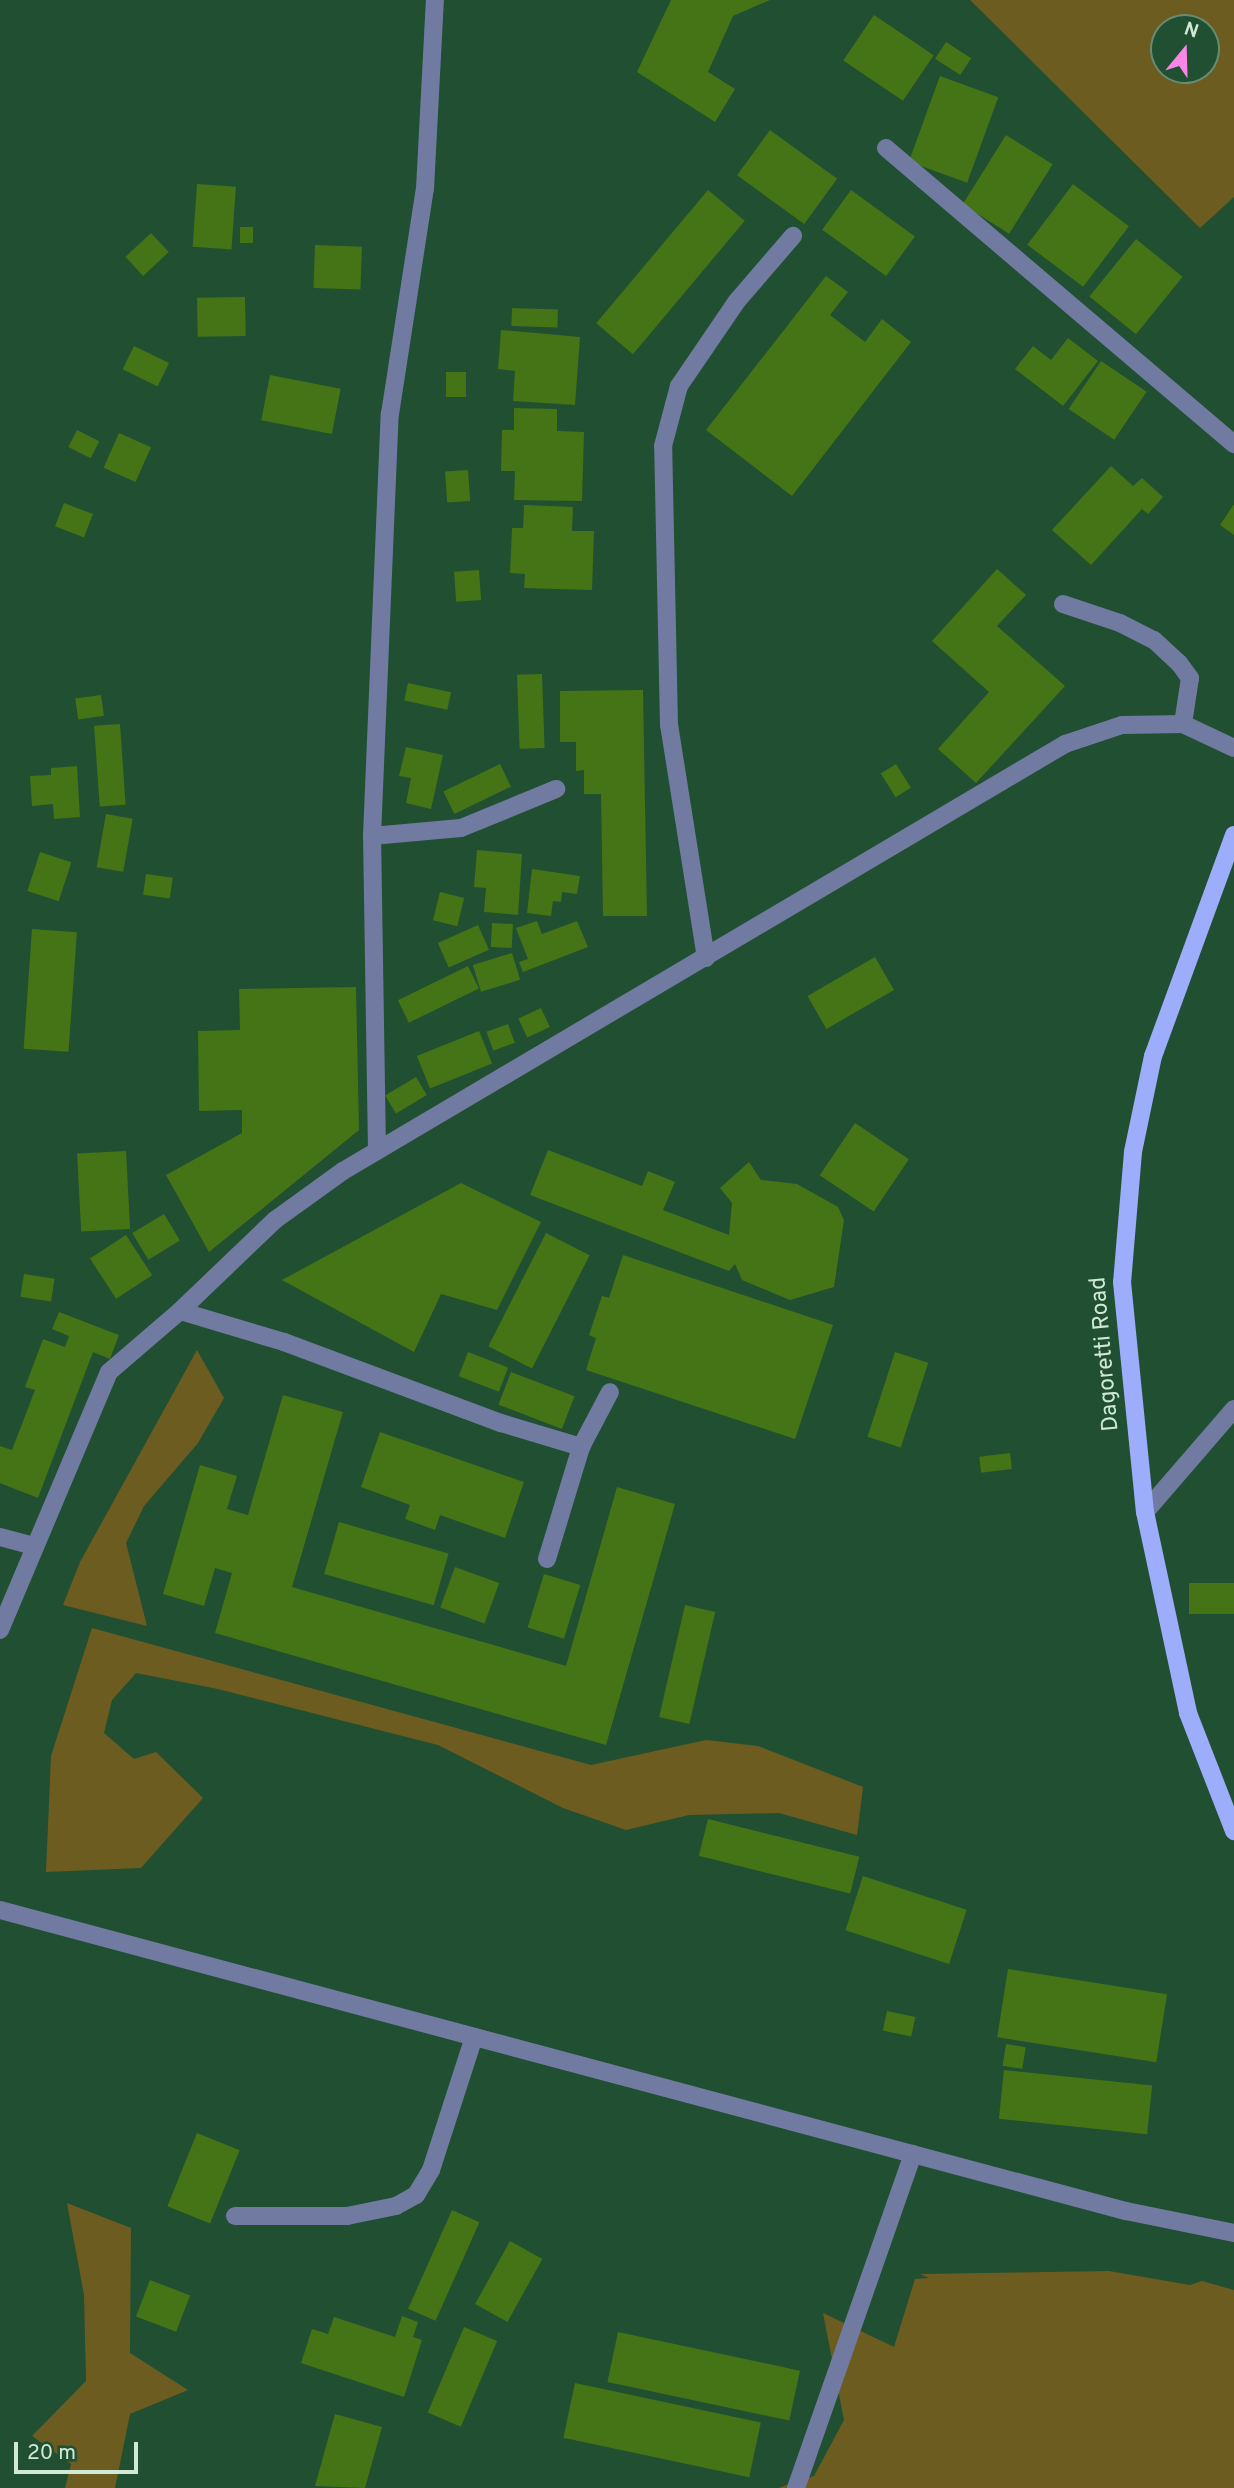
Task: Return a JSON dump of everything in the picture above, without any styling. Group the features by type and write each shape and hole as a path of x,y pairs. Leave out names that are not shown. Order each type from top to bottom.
{"main road":[{"name":"Dagoretti Road","path":"1234,835 1153,1056 1133,1152 1122,1282 1144,1512 1188,1713 1234,1830"}],"street":[{"path":"376,1151 372,836 390,414 425,189 435,0"},
{"path":"886,148 1234,444"},
{"path":"706,958 670,725 663,446 679,386 737,301 793,236"},
{"path":"1063,604 1120,623 1154,640 1180,663 1190,678 1183,724"},
{"path":"0,1629 109,1372 180,1311 275,1220 376,1151 1065,744 1122,724 1183,724 1234,747"},
{"path":"372,836 461,828 556,789"},
{"path":"180,1311 284,1342 501,1423 581,1447"},
{"path":"547,1559 581,1447 610,1392"},
{"path":"1144,1512 1234,1409"},
{"path":"0,1537 33,1546"},
{"path":"0,1910 1126,2211 1234,2233"},
{"path":"235,2216 347,2216 396,2206 416,2195 431,2170 474,2037"},
{"path":"796,2488 913,2154"}],"shaded area":[{"path":"970,0 1234,0 1234,197 1200,228"},
{"path":"197,1350 224,1398 198,1443 144,1506 126,1543 147,1626 63,1605 80,1562"},
{"path":"92,1628 591,1765 706,1740 758,1746 863,1787 857,1835 779,1813 689,1815 626,1830 563,1808 438,1745 218,1689 136,1673 112,1700 104,1733 134,1759 156,1752 203,1798 141,1868 46,1872 51,1756"},
{"path":"67,2203 131,2228 130,2353 188,2390 130,2414 115,2488 65,2488 71,2464 32,2436 86,2381 84,2295"},
{"path":"1109,2271 1190,2285 1202,2281 1234,2290 1234,2488 778,2488 814,2476 844,2420 823,2313 894,2347 915,2279 929,2278 920,2274"}],"building":[{"path":"671,0 770,0 733,16 708,72 735,89 715,122 637,72"},
{"path":"874,15 934,55 903,101 843,61"},
{"path":"946,42 971,58 960,75 935,59"},
{"path":"940,76 998,97 967,183 909,162"},
{"path":"770,130 837,179 804,224 737,175"},
{"path":"1006,135 1053,164 1009,234 963,205"},
{"path":"197,184 236,187 232,250 193,247"},
{"path":"1073,184 1129,226 1083,287 1027,245"},
{"path":"708,190 745,221 633,354 596,323"},
{"path":"851,190 915,236 886,276 822,230"},
{"path":"240,227 253,227 253,243 240,243"},
{"path":"151,233 169,252 143,276 125,257"},
{"path":"1136,239 1183,277 1136,334 1089,297"},
{"path":"315,245 362,247 360,290 313,288"},
{"path":"826,276 848,292 830,315 865,342 882,319 911,342 792,496 706,430"},
{"path":"245,297 246,336 198,337 197,298"},
{"path":"512,308 558,310 557,328 511,326"},
{"path":"501,330 580,337 575,405 513,401 515,371 498,369"},
{"path":"1068,338 1098,361 1063,406 1015,369 1033,346 1051,360"},
{"path":"134,346 169,363 158,386 123,369"},
{"path":"1101,361 1147,392 1114,440 1069,409"},
{"path":"446,372 466,372 466,397 446,397"},
{"path":"270,375 341,389 332,434 261,420"},
{"path":"514,408 557,409 557,431 584,432 582,501 514,500 515,471 501,471 502,430 514,430"},
{"path":"77,430 99,441 91,458 68,447"},
{"path":"119,433 151,447 136,482 104,468"},
{"path":"1111,466 1133,486 1142,478 1163,497 1148,514 1142,509 1091,565 1052,530"},
{"path":"468,470 470,501 447,503 445,472"},
{"path":"64,503 93,514 84,537 55,526"},
{"path":"1234,504 1234,535 1220,525"},
{"path":"524,505 573,507 572,531 594,531 592,590 524,588 525,574 510,573 512,528 523,528"},
{"path":"997,569 1026,595 997,626 1065,686 976,783 938,749 989,692 932,641"},
{"path":"479,570 481,600 456,602 454,572"},
{"path":"542,674 545,748 520,749 517,675"},
{"path":"408,683 451,692 447,710 404,701"},
{"path":"643,690 647,916 603,916 601,794 584,794 584,770 576,771 576,742 560,742 560,691"},
{"path":"101,695 104,716 78,719 75,699"},
{"path":"120,724 126,805 100,807 94,726"},
{"path":"406,747 443,755 431,809 406,803 411,778 399,776"},
{"path":"500,764 511,786 454,814 443,792"},
{"path":"896,764 911,788 896,797 881,774"},
{"path":"77,766 80,817 54,819 53,804 32,806 30,776 51,775 51,768"},
{"path":"106,814 133,819 123,872 97,867"},
{"path":"477,850 522,854 518,915 484,912 486,888 474,887"},
{"path":"40,852 71,862 59,901 27,891"},
{"path":"532,869 580,876 577,894 562,892 561,902 553,901 551,916 527,913"},
{"path":"146,874 173,878 170,899 143,895"},
{"path":"440,892 464,898 457,926 433,920"},
{"path":"537,921 542,934 577,921 588,947 523,972 519,962 528,959 516,928"},
{"path":"492,923 513,924 512,948 491,947"},
{"path":"478,925 489,950 449,968 438,943"},
{"path":"32,929 77,932 69,1052 24,1049"},
{"path":"512,953 520,980 481,992 473,965"},
{"path":"875,957 894,990 826,1029 807,996"},
{"path":"468,966 479,988 409,1023 398,1000"},
{"path":"356,987 359,1130 209,1252 166,1175 242,1133 242,1110 199,1111 198,1031 240,1030 239,989"},
{"path":"541,1008 550,1027 527,1038 518,1019"},
{"path":"508,1024 515,1043 493,1051 486,1032"},
{"path":"479,1031 492,1063 430,1089 417,1056"},
{"path":"416,1077 427,1095 396,1114 385,1096"},
{"path":"855,1123 909,1159 874,1212 820,1175"},
{"path":"548,1150 642,1186 648,1171 675,1182 663,1210 729,1235 732,1203 720,1188 749,1162 761,1180 797,1184 838,1207 844,1220 834,1287 790,1300 742,1280 735,1264 729,1271 530,1195"},
{"path":"126,1151 130,1229 81,1231 77,1154"},
{"path":"461,1183 541,1222 497,1310 441,1294 414,1352 282,1280"},
{"path":"164,1214 180,1241 148,1260 132,1233"},
{"path":"546,1233 590,1255 532,1368 488,1346"},
{"path":"126,1235 152,1275 116,1299 90,1258"},
{"path":"623,1255 833,1325 795,1439 586,1370 596,1338 589,1335 602,1296 609,1298"},
{"path":"24,1274 55,1279 51,1302 20,1297"},
{"path":"59,1312 119,1335 110,1359 93,1352 38,1498 0,1483 0,1446 12,1450 35,1390 25,1387 43,1339 65,1347 69,1336 52,1329"},
{"path":"468,1352 508,1367 499,1392 459,1376"},
{"path":"895,1352 928,1363 901,1447 867,1437"},
{"path":"511,1372 574,1396 562,1429 498,1405"},
{"path":"283,1395 343,1412 292,1587 566,1666 617,1487 675,1504 606,1745 215,1633 232,1573 215,1568 204,1606 163,1594 200,1465 237,1476 227,1509 248,1515"},
{"path":"380,1432 524,1482 505,1538 440,1515 435,1530 405,1519 410,1505 361,1487"},
{"path":"1010,1453 1012,1469 981,1473 979,1457"},
{"path":"339,1522 449,1553 434,1605 324,1574"},
{"path":"455,1567 499,1583 484,1623 440,1607"},
{"path":"544,1574 580,1585 564,1639 528,1628"},
{"path":"1189,1583 1234,1583 1234,1614 1189,1614"},
{"path":"685,1605 715,1612 689,1724 659,1717"},
{"path":"708,1819 859,1857 850,1894 699,1856"},
{"path":"863,1876 967,1910 949,1964 845,1930"},
{"path":"1008,1969 1167,1994 1156,2062 997,2037"},
{"path":"887,2011 915,2017 911,2037 883,2031"},
{"path":"1006,2044 1026,2047 1022,2069 1003,2066"},
{"path":"1004,2070 1152,2086 1147,2134 999,2119"},
{"path":"197,2133 240,2150 210,2223 167,2206"},
{"path":"452,2210 479,2222 435,2321 408,2309"},
{"path":"510,2241 542,2259 507,2322 475,2304"},
{"path":"150,2280 190,2295 176,2332 136,2316"},
{"path":"402,2316 418,2322 413,2337 422,2340 404,2397 301,2363 312,2329 328,2334 334,2317 395,2337"},
{"path":"464,2327 497,2341 461,2427 428,2413"},
{"path":"618,2332 800,2371 789,2421 607,2382"},
{"path":"575,2383 761,2423 749,2477 563,2438"},
{"path":"335,2414 382,2427 365,2488 315,2486"}]}
